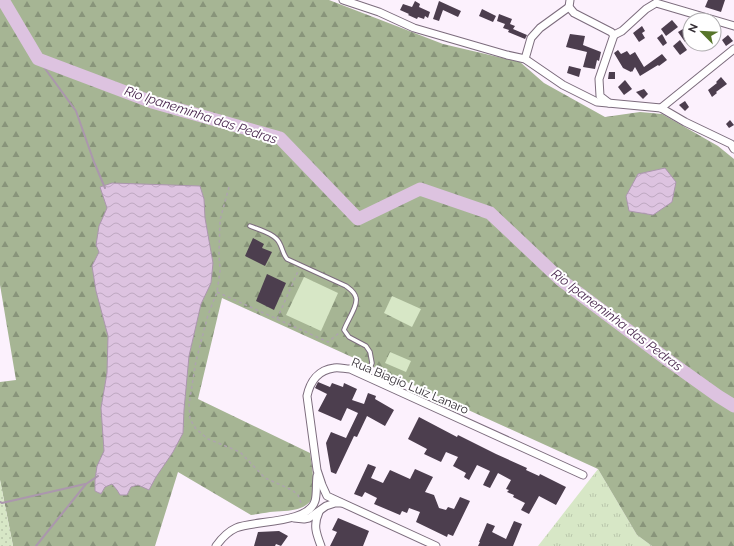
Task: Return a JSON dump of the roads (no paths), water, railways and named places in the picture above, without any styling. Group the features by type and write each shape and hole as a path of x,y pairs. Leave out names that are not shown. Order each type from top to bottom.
{"street":[{"path":"343,0 379,12 414,28 507,56 525,59 563,85 597,102 661,108 685,122 733,145"},
{"path":"614,34 622,31 656,3 734,26"},
{"path":"525,59 531,38 540,28 570,4 574,13 614,34"},
{"path":"609,103 600,96 599,79 614,34"},
{"path":"661,108 734,49"},
{"name":"Rua Biagio Luiz Lanaro","path":"315,500 317,470 308,396 309,388 314,379 321,373 328,369 336,368 350,369 367,376 582,475"},
{"name":"Rua Biagio Luiz Lanaro","path":"317,470 327,496"},
{"path":"299,517 310,508 317,496 323,494 436,546"},
{"path":"216,546 223,537 236,528 256,523 299,517 309,518 326,506 329,502 327,496"},
{"path":"315,500 318,506 322,508 335,503 344,503"},
{"path":"319,512 315,519 315,525 321,546"},
{"path":"299,517 309,525 317,536"}],"lane":[{"path":"250,226 272,236 277,240 280,244 283,255 287,259 346,286 353,292 356,298 355,306 344,330 349,337 366,346 370,352 372,363 367,376"}],"water":[{"path":"665,168 676,182 672,202 653,215 629,211 626,196 638,174"},
{"path":"112,183 200,186 204,199 205,218 213,263 211,283 201,304 189,356 183,433 149,490 138,485 131,487 127,495 120,495 112,484 105,487 101,494 95,491 97,466 104,451 101,408 107,373 108,336 96,291 92,266 99,252 96,245 99,226 107,208 100,187"}],"waterway":[{"name":"Rio Ipaneminha das Pedras","path":"3,0 38,59 152,102 280,138 358,219 420,189 490,213 561,280 669,361 734,406"},
{"path":"38,59 76,111 105,188"},
{"path":"36,546 86,484 98,476"},
{"path":"0,502 2,503 85,484"}]}
